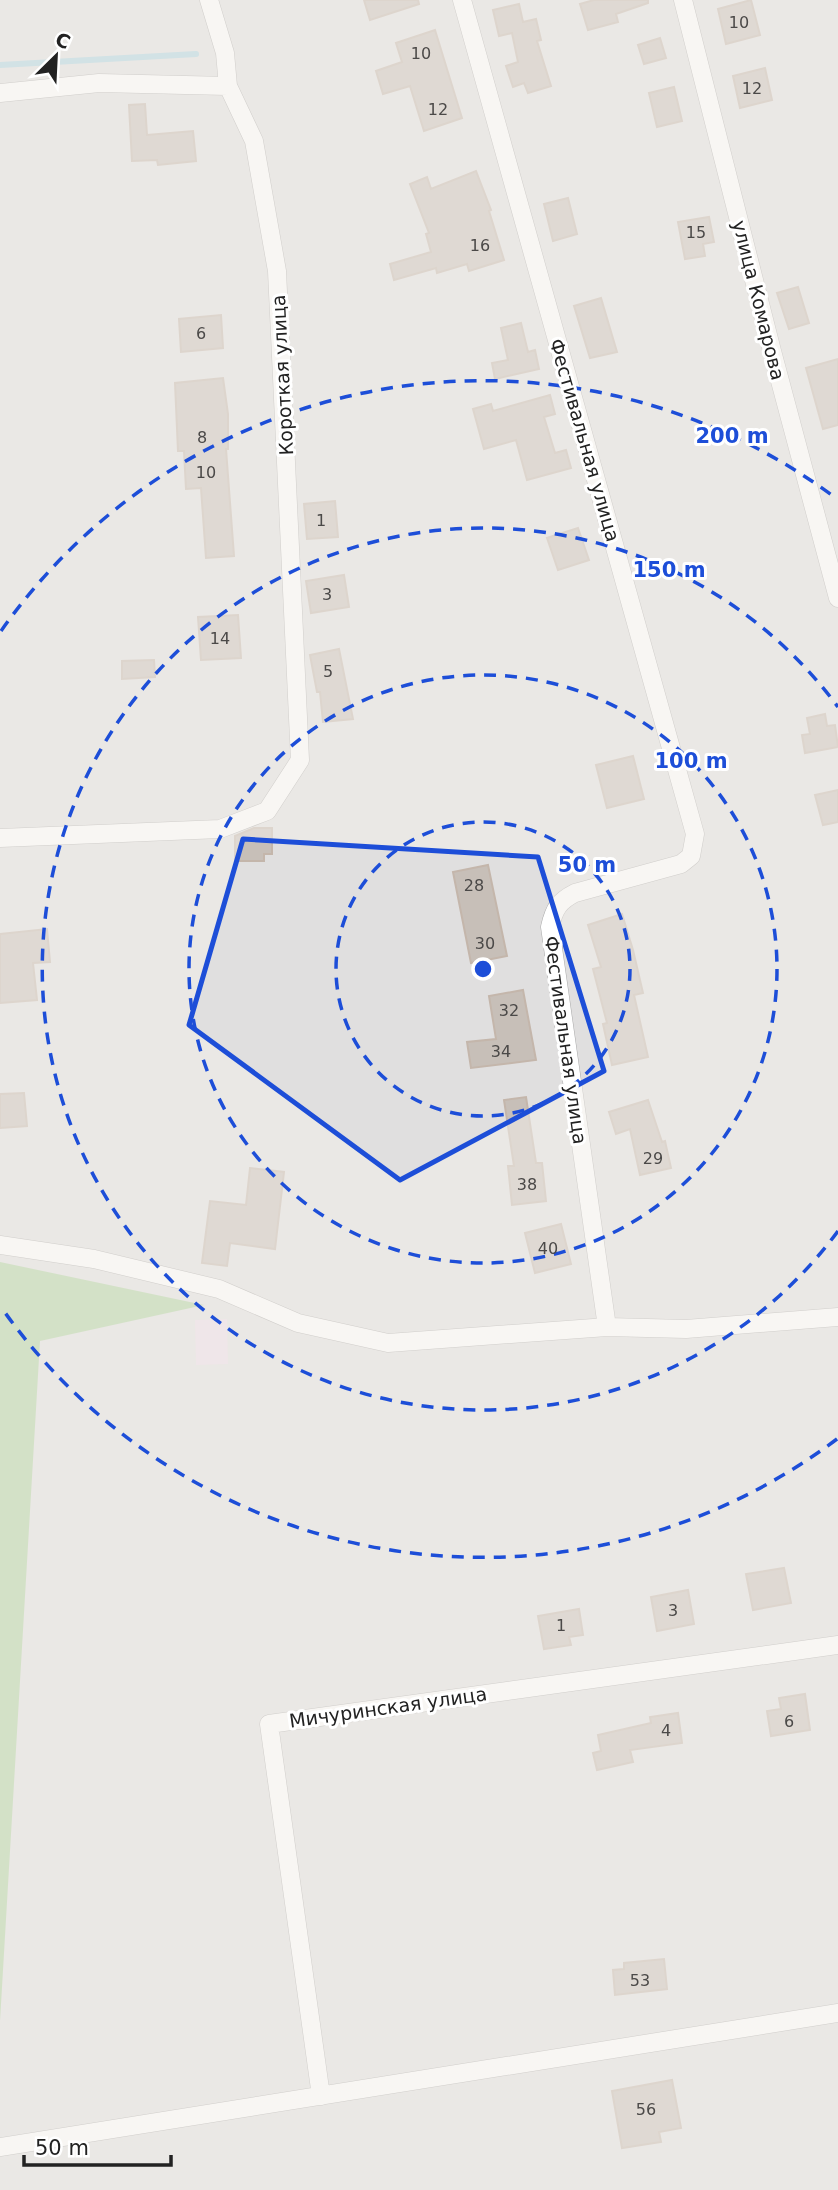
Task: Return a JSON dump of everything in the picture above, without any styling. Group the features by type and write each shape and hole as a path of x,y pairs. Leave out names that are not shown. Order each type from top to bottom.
{"street":[{"name":"Короткая улица","path":"0,838 220,829 267,811 300,760 277,271 254,141 228,86 225,53 209,0"},
{"name":"Фестивальная улица","path":"462,0 695,834 691,856 681,864 561,899 553,912 550,927 607,1327"},
{"name":"улица Комарова","path":"683,0 775,364 838,598"},
{"path":"0,93 99,83 228,86"},
{"path":"0,1245 94,1259 219,1289 298,1323 388,1343 607,1327 686,1329 838,1317"},
{"name":"Мичуринская улица","path":"321,2096 269,1724 838,1645"},
{"path":"0,2147 838,2013"}],"highlighted area":[{"path":"243,839 538,857 604,1071 400,1180 189,1025"}],"shaded area":[{"path":"0,0 838,0 838,2190 0,2190"},
{"path":"227,1319 228,1364 196,1365 195,1320"}],"green space":[{"path":"0,1262 204,1305 40,1341 0,2021"}],"building":[{"path":"364,0 418,0 419,4 370,20"},
{"path":"594,0 648,0 648,3 616,14 618,22 588,30 580,4"},
{"path":"751,0 760,35 726,44 718,9"},
{"path":"519,4 523,22 536,19 541,40 537,41 551,86 528,93 524,83 513,87 506,66 518,62 512,33 499,36 493,10"},
{"path":"435,30 462,118 424,131 410,86 383,94 376,71 402,62 396,43"},
{"path":"660,38 666,58 644,64 638,45"},
{"path":"765,68 772,100 740,108 733,76"},
{"path":"674,87 682,121 657,127 649,93"},
{"path":"145,104 147,135 193,131 196,161 158,165 157,160 132,161 129,105"},
{"path":"476,171 491,210 489,211 504,260 469,271 467,264 437,273 436,268 394,280 390,264 431,252 426,234 429,233 410,184 427,177 431,189"},
{"path":"568,198 577,234 553,241 544,204"},
{"path":"709,217 714,242 703,244 705,256 685,259 678,222"},
{"path":"798,287 809,323 789,329 777,293"},
{"path":"601,298 617,352 590,358 574,306"},
{"path":"221,315 223,348 181,352 179,319"},
{"path":"521,323 528,352 535,350 539,369 495,379 492,363 508,360 501,328"},
{"path":"838,359 838,425 823,429 806,368"},
{"path":"223,378 228,414 226,449 234,556 206,558 201,488 186,489 184,451 178,451 175,383"},
{"path":"550,395 555,414 544,417 555,453 566,450 571,468 527,480 516,440 484,449 473,409 491,404 493,411"},
{"path":"335,501 338,537 307,539 304,504"},
{"path":"578,528 589,560 558,570 547,538"},
{"path":"344,575 349,607 311,613 306,581"},
{"path":"238,615 241,658 201,660 198,617"},
{"path":"339,649 353,719 323,722 320,692 317,692 310,655"},
{"path":"154,660 155,677 122,679 122,661"},
{"path":"825,714 827,726 835,725 838,747 805,753 802,735 810,734 807,718"},
{"path":"633,756 644,799 607,808 596,765"},
{"path":"838,790 838,822 823,825 815,795"},
{"path":"254,828 272,828 272,854 264,854 264,861 235,861 235,836"},
{"path":"488,865 507,956 471,963 453,872"},
{"path":"622,914 643,993 634,995 648,1057 612,1065 603,1024 607,1023 593,969 601,967 588,925"},
{"path":"47,929 50,962 33,963 37,1000 0,1003 0,934"},
{"path":"523,990 536,1060 471,1068 467,1042 496,1039 489,996"},
{"path":"24,1093 27,1126 0,1128 0,1094"},
{"path":"526,1097 536,1163 542,1163 546,1201 512,1205 508,1166 514,1166 504,1100"},
{"path":"648,1100 662,1142 665,1141 671,1168 640,1175 630,1129 616,1134 609,1112"},
{"path":"250,1168 284,1172 275,1249 230,1243 227,1266 202,1263 210,1201 246,1205"},
{"path":"561,1224 571,1264 535,1273 525,1233"},
{"path":"784,1568 791,1603 753,1610 746,1574"},
{"path":"688,1590 694,1624 657,1631 651,1597"},
{"path":"579,1609 583,1635 569,1637 571,1645 544,1649 538,1616"},
{"path":"805,1694 810,1730 771,1736 767,1711 781,1709 779,1698"},
{"path":"678,1713 682,1743 630,1750 633,1762 597,1770 593,1753 601,1751 598,1735 651,1723 650,1717"},
{"path":"664,1959 667,1989 615,1995 613,1970 624,1969 624,1963"},
{"path":"672,2080 681,2128 659,2132 661,2142 622,2148 612,2091"}],"waterway":[{"path":"0,65 196,54"}]}
